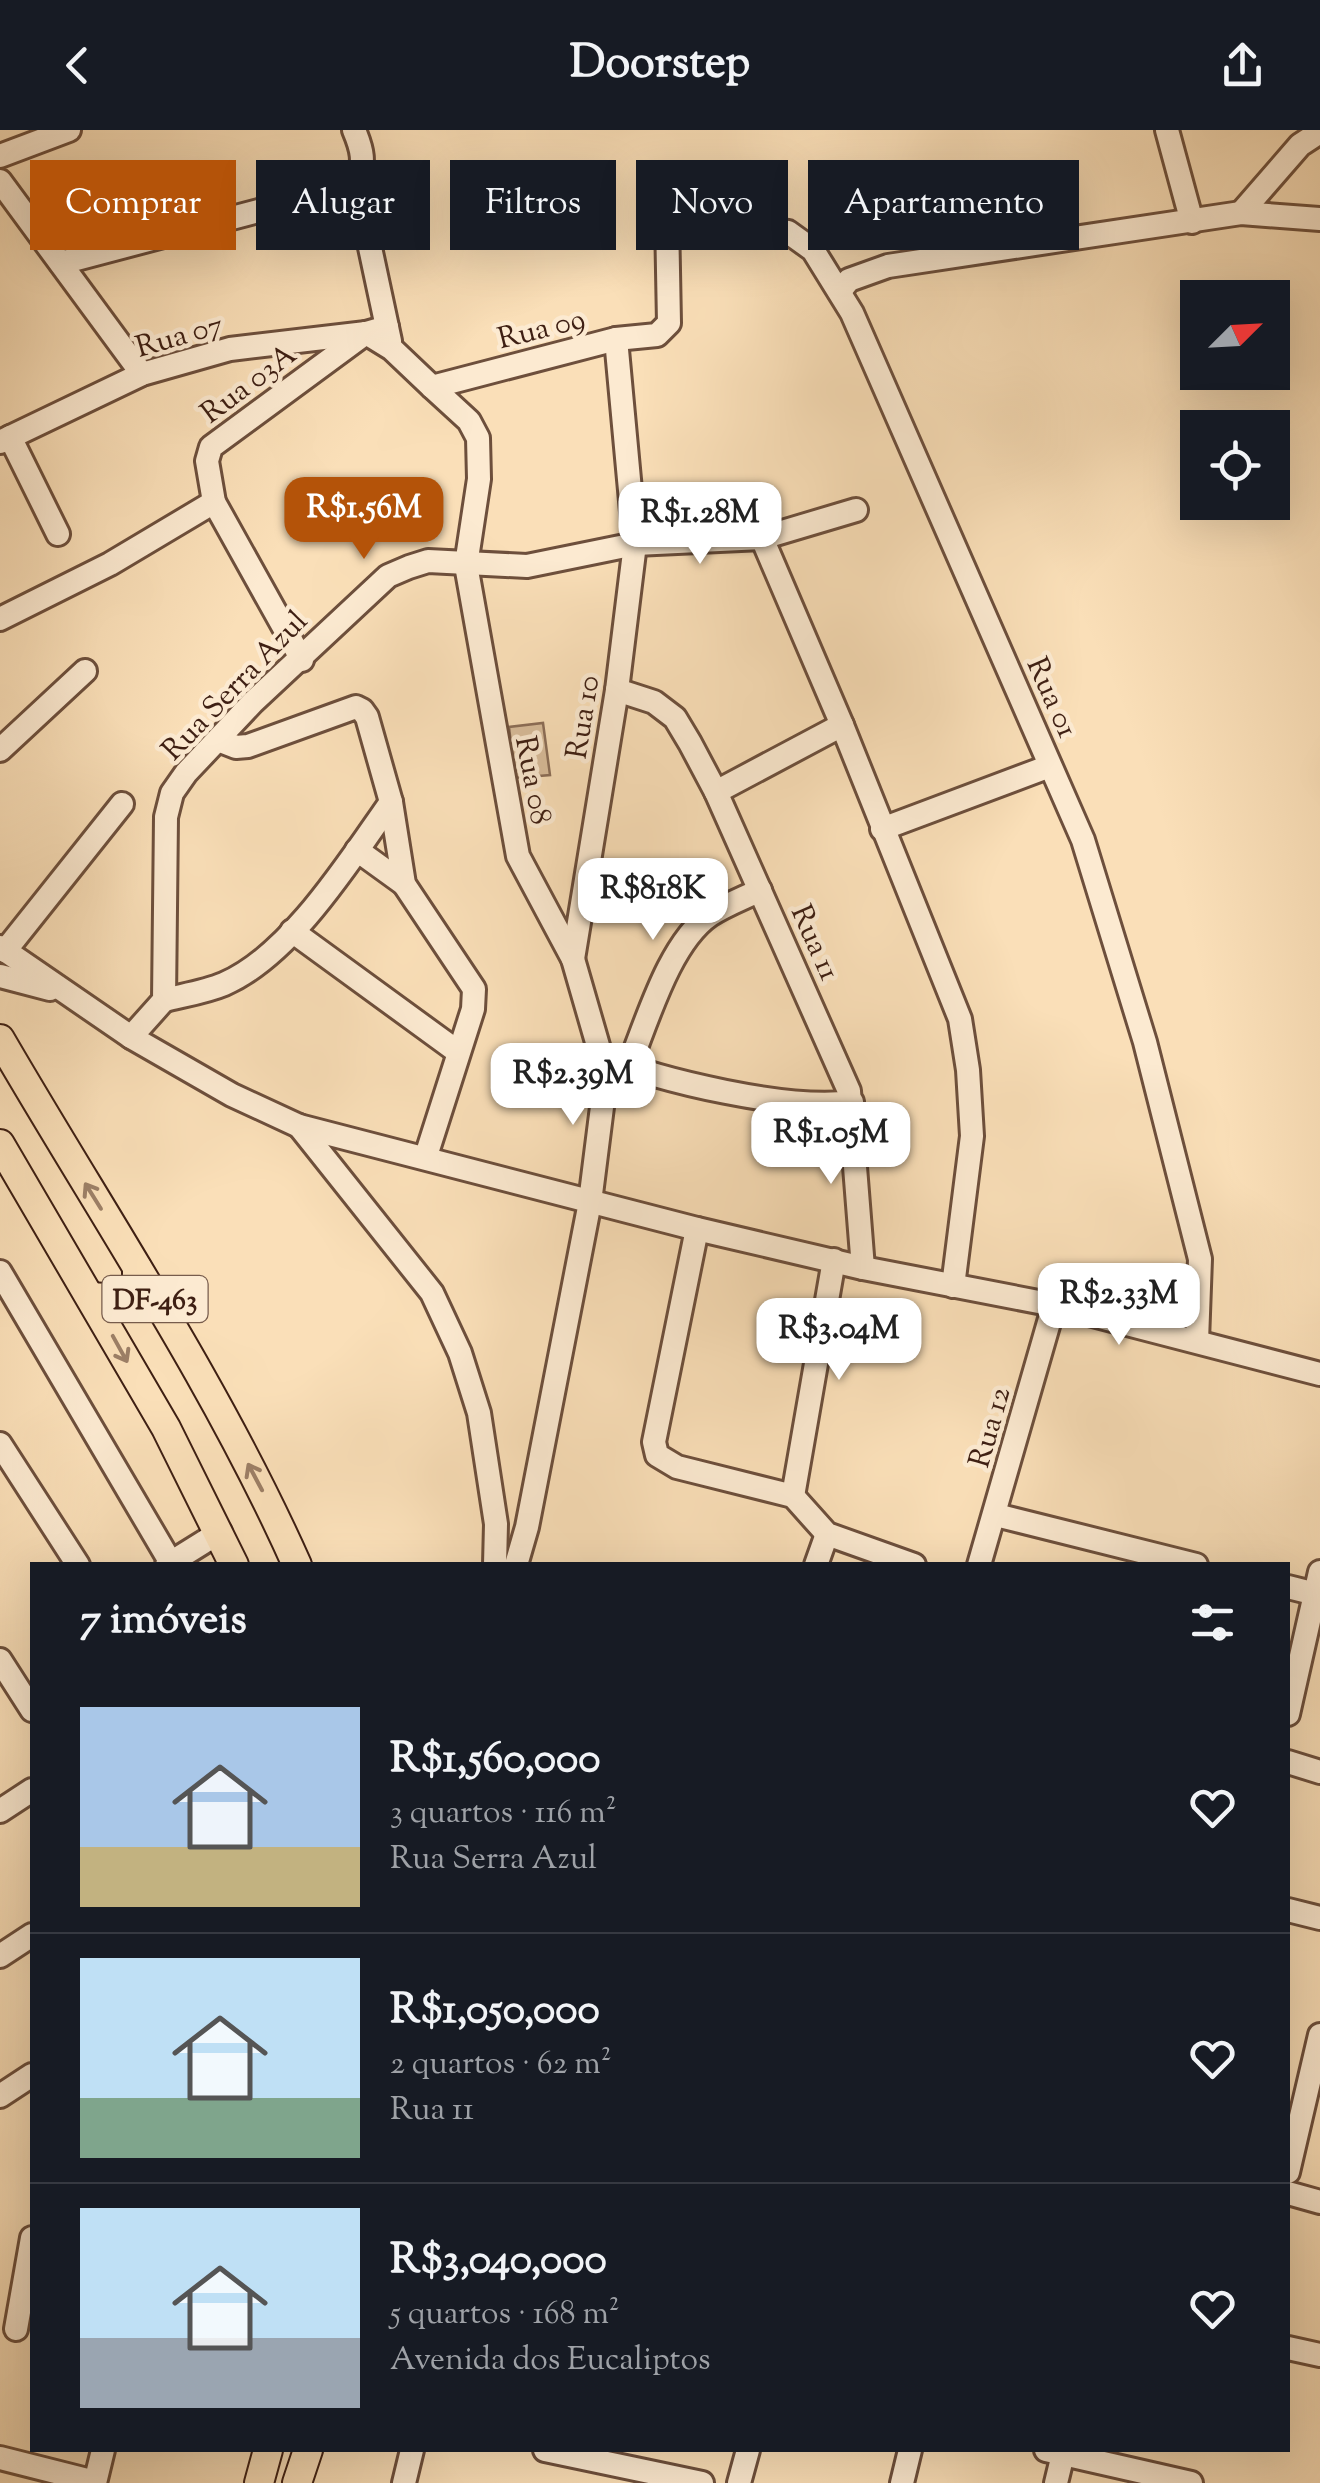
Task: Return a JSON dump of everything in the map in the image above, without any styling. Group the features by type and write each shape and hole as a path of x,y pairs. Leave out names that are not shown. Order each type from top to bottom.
{"main road":[{"name":"DF-463","path":"0,1039 138,1268 252,1472 296,1562"},
{"name":"DF-463","path":"0,1144 92,1297 233,1562"},
{"path":"92,1297 123,1295 137,1280 138,1268"},
{"path":"259,2483 267,2452"},
{"path":"297,2483 307,2452"}],"street":[{"path":"0,156 69,130"},
{"path":"354,130 362,160"},
{"path":"1167,130 1192,222"},
{"path":"1241,213 1300,145 1320,132"},
{"path":"0,181 142,374"},
{"path":"60,263 256,212"},
{"path":"840,291 849,280 888,266 1241,213 1320,220"},
{"name":"Rua 01","path":"664,332 669,323 667,218 788,232 813,250 840,291 1083,840 1150,1060 1200,1259 1197,1341"},
{"path":"367,250 382,336"},
{"name":"Rua 09","path":"432,387 616,339 664,332"},
{"name":"Rua 07","path":"5,440 142,374 230,349 382,336"},
{"name":"Rua 08","path":"382,336 469,422 478,438 478,479 466,565 518,856 573,959 601,1056 603,1100 590,1202 517,1562"},
{"name":"Rua 03A","path":"302,660 214,502 207,461 211,448 382,336"},
{"name":"Rua 10","path":"573,959 617,690 635,544 616,339"},
{"path":"5,440 58,534"},
{"path":"0,620 110,564 214,502"},
{"path":"635,544 762,538 856,510"},
{"path":"762,538 960,1018 972,1136 952,1286"},
{"name":"Rua Serra Azul","path":"164,1000 166,817 172,793 253,702 388,576 428,561 527,566 635,544"},
{"path":"0,750 85,671"},
{"name":"Rua 11","path":"617,690 654,702 675,718 716,792 852,1102 864,1268"},
{"path":"218,740 236,747 248,746 356,707 362,710 392,802 404,884"},
{"path":"716,792 842,725"},
{"path":"882,828 1050,766"},
{"path":"131,1037 164,1000 228,982 256,964 322,901 392,802"},
{"path":"122,804 2,949 131,1037 232,1095 299,1126 426,1156 590,1202 864,1268 1054,1305 1320,1374"},
{"path":"357,850 404,884 474,990 473,1009 426,1156"},
{"path":"628,1068 688,934 710,914 760,890"},
{"path":"292,931 458,1052"},
{"path":"0,976 66,993"},
{"path":"601,1056 628,1068 689,1084 808,1104 852,1102"},
{"path":"299,1126 432,1293 460,1353 479,1413 496,1524 495,1562"},
{"path":"696,1229 654,1442 657,1455 677,1467 792,1496 826,1534 905,1562"},
{"path":"792,1496 834,1260"},
{"path":"0,1272 168,1562"},
{"name":"Rua 12","path":"980,1562 1054,1305"},
{"path":"0,1444 76,1562"},
{"path":"996,1515 1142,1559 1169,1562"},
{"path":"496,1524 527,1526"},
{"path":"172,1562 220,1532"},
{"path":"817,1562 826,1534"},
{"path":"1290,1587 1318,1587 1290,1706"},
{"path":"2,1666 30,1707"},
{"path":"1290,1763 1320,1772"},
{"path":"0,1811 30,1791"},
{"path":"1290,1910 1320,1918"},
{"path":"0,1956 30,1936"},
{"path":"1290,2163 1320,2034"},
{"path":"0,2096 30,2076"},
{"path":"1290,2194 1320,2202"},
{"path":"16,2328 30,2249"},
{"path":"1290,2348 1320,2355"},
{"path":"0,2458 95,2482 102,2452"},
{"path":"404,2483 412,2452"},
{"path":"562,2452 627,2459 702,2483"},
{"path":"739,2483 747,2452"},
{"path":"902,2483 910,2452"},
{"path":"1056,2483 1054,2452 1191,2483"}],"shaded area":[{"path":"543,723 550,775 515,778 509,727"}]}
